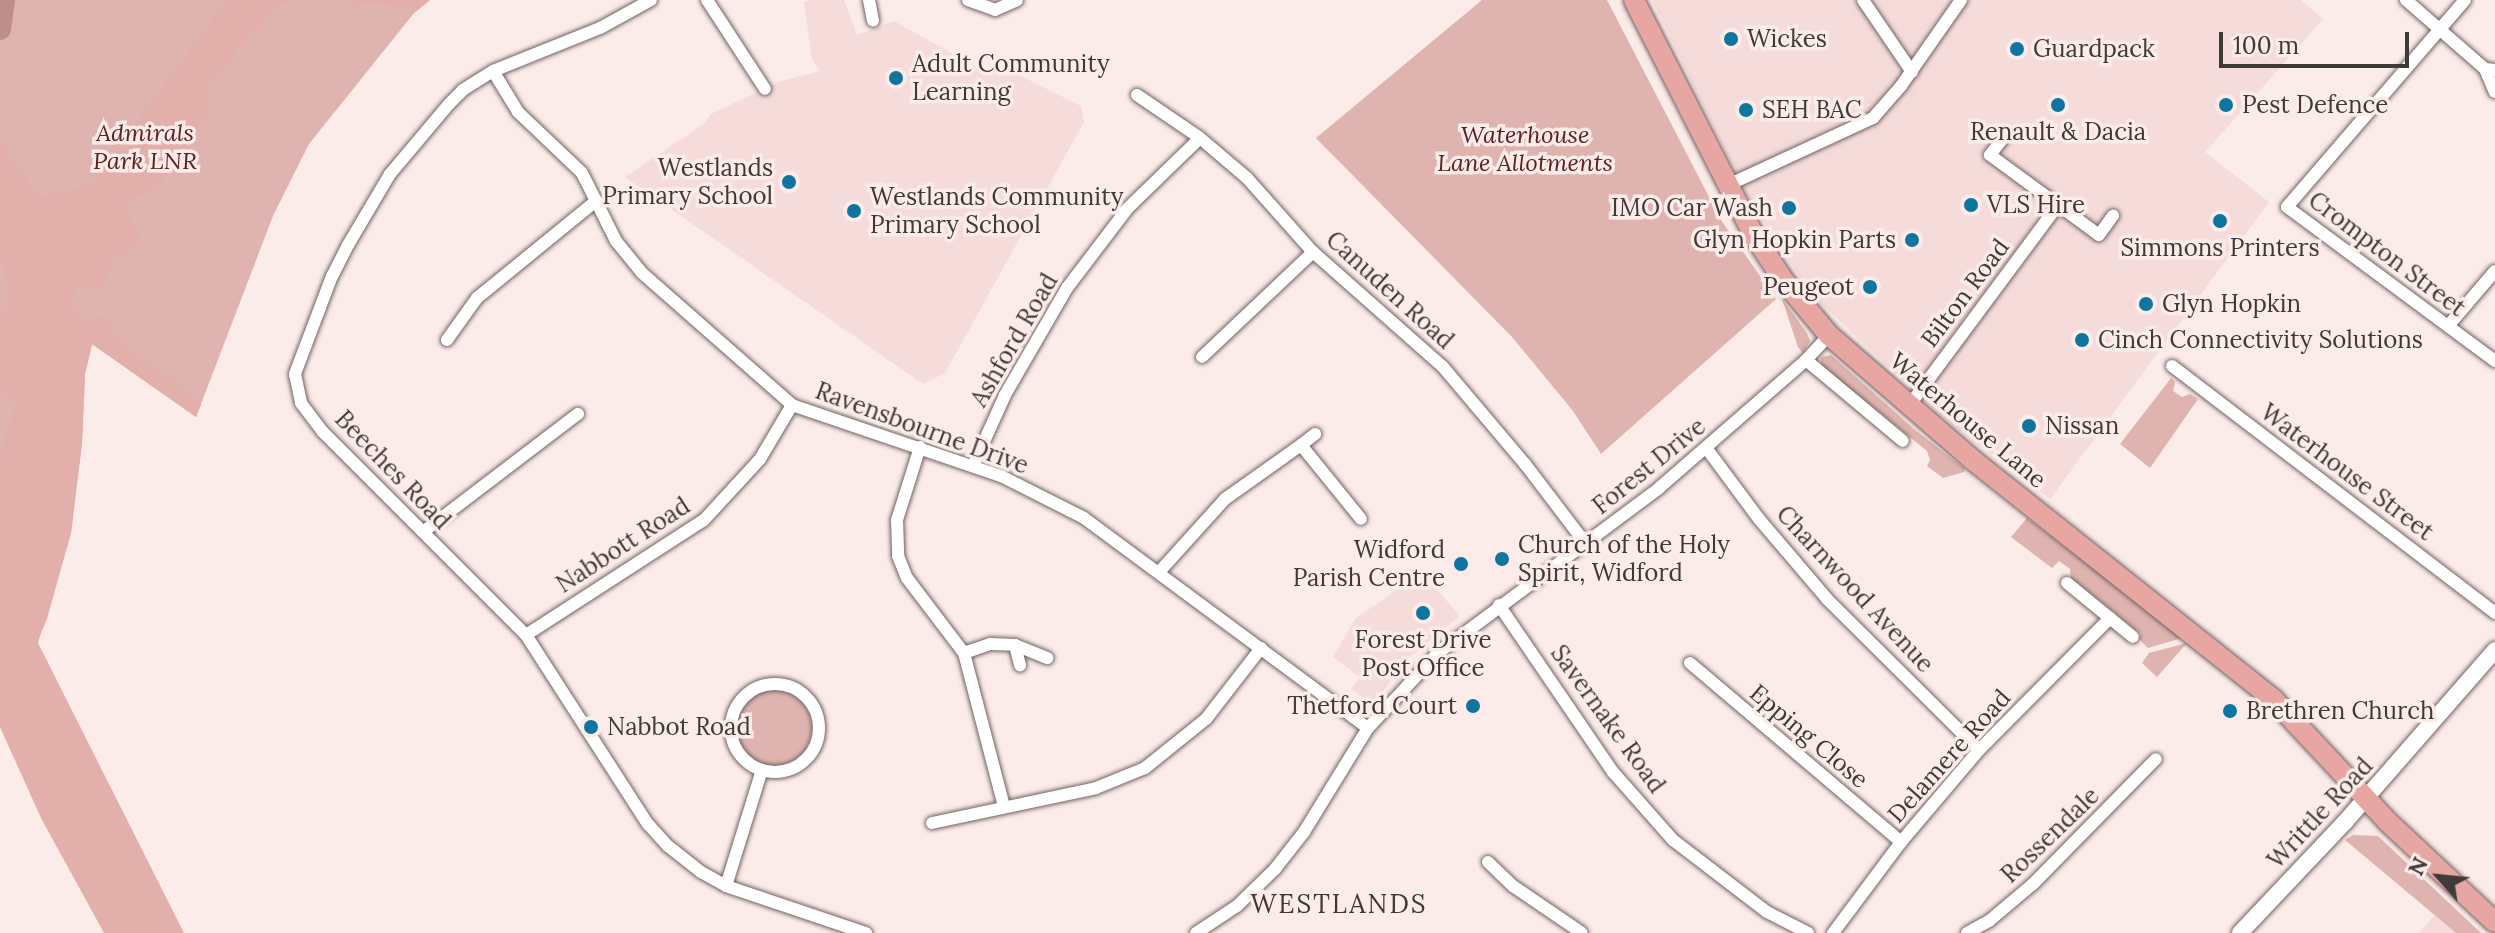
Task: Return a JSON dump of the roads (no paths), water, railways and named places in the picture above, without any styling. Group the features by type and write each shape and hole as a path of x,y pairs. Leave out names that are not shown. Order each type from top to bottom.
{"main road":[{"name":"Waterhouse Lane","path":"1634,0 1755,237 1784,281 1829,335 1908,407 2273,699 2366,799 2495,922"}],"street":[{"name":"Beeches Road","path":"651,0 600,28 493,71 463,90 390,174 332,276 295,374 301,403 323,432 526,635 648,824 683,858 726,886 866,933"},
{"path":"707,0 765,89"},
{"path":"869,0 873,21"},
{"path":"968,0 995,10 1017,0"},
{"path":"1863,0 1912,72"},
{"path":"1728,185 1861,126 1887,104 1961,0"},
{"path":"2406,0 2490,69 2495,92"},
{"path":"2440,29 2465,0"},
{"name":"Crompton Street","path":"2440,29 2287,207 2495,361"},
{"name":"Ravensbourne Drive","path":"493,71 518,112 582,173 616,241 642,273 792,405 973,466 1084,518 1160,571 1368,728"},
{"name":"Canuden Road","path":"1137,95 1200,138 1247,178 1313,252 1443,367 1525,464 1586,544"},
{"path":"2004,137 1990,155 2099,235 2113,216"},
{"name":"Ashford Road","path":"973,466 1020,367 1075,277 1128,208 1200,138"},
{"path":"447,340 477,298 596,201"},
{"name":"Bilton Road","path":"1908,407 2058,205"},
{"path":"1202,357 1313,252"},
{"path":"2448,326 2495,271"},
{"name":"Forest Drive","path":"1196,933 1237,906 1275,869 1304,832 1368,728 1438,653 1499,605 1586,544 1707,449 1806,360 1829,335"},
{"path":"1806,360 1903,441"},
{"name":"Waterhouse Street","path":"2172,366 2495,613"},
{"name":"Nabbott Road","path":"526,635 704,520 760,459 792,405"},
{"path":"423,532 578,414"},
{"path":"1160,571 1225,499 1315,434"},
{"path":"1301,445 1361,519"},
{"path":"920,447 897,520 898,556 907,578 964,653 1004,807"},
{"name":"Charnwood Avenue","path":"1707,449 1759,519 1827,599 1979,750"},
{"path":"2067,583 2133,637"},
{"name":"Savernake Road","path":"1499,605 1613,772 1673,840 1767,912 1808,933"},
{"name":"Delamere Road","path":"1833,933 1901,842 1979,750 2110,618"},
{"path":"964,653 990,644 1015,645 1047,658"},
{"path":"1015,645 1020,665"},
{"path":"932,823 1096,788 1145,768 1206,719 1261,648"},
{"name":"Writtle Road","path":"2240,933 2366,799 2495,650"},
{"name":"Epping Close","path":"1690,663 1901,842"},
{"path":"782,685 796,690 815,711 817,738 803,762 790,769 762,770 749,764 732,740 734,711 754,689 782,685"},
{"name":"Rossendale","path":"1967,933 1989,921 2033,884 2156,759"},
{"path":"726,886 762,770"},
{"path":"1488,862 1513,886 1582,933"}],"waterway":[{"path":"0,29 4,0"}],"place":[{"name":"Wickes","path":"1731,39"},
{"name":"Guardpack","path":"2017,49"},
{"name":"Adult Community Learning","path":"896,78"},
{"name":"Renault & Dacia","path":"2058,105"},
{"name":"Pest Defence","path":"2226,105"},
{"name":"SEH BAC","path":"1746,110"},
{"name":"Westlands Primary School","path":"789,182"},
{"name":"VLS Hire","path":"1971,205"},
{"name":"IMO Car Wash","path":"1789,208"},
{"name":"Westlands Community Primary School","path":"854,211"},
{"name":"Simmons Printers","path":"2220,221"},
{"name":"Glyn Hopkin Parts","path":"1912,240"},
{"name":"Peugeot","path":"1870,287"},
{"name":"Glyn Hopkin","path":"2146,304"},
{"name":"Cinch Connectivity Solutions","path":"2082,340"},
{"name":"Nissan","path":"2029,426"},
{"name":"Church of the Holy Spirit, Widford","path":"1502,559"},
{"name":"Widford Parish Centre","path":"1461,564"},
{"name":"Forest Drive Post Office","path":"1423,613"},
{"name":"Thetford Court","path":"1473,706"},
{"name":"Brethren Church","path":"2230,711"},
{"name":"Nabbot Road","path":"591,727"}],"district":[{"name":"WESTLANDS","path":"1339,904"}],"park label":[{"name":"Admirals Park LNR","path":"145,147"},
{"name":"Waterhouse Lane Allotments","path":"1525,149"}]}
